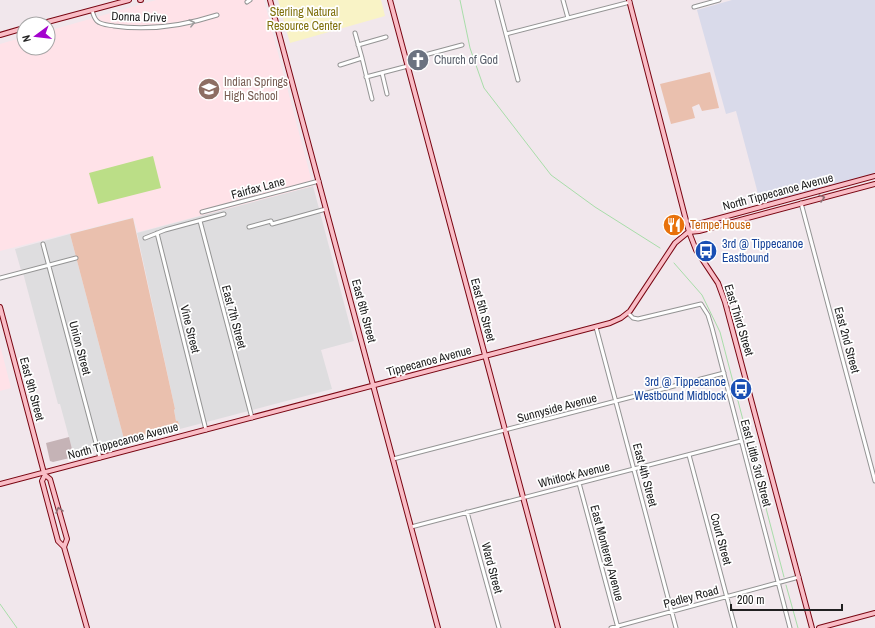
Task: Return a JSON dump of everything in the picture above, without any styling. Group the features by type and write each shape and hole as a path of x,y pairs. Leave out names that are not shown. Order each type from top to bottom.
{"street":[{"path":"56,20 129,0"},
{"name":"East 6th Street","path":"270,0 438,628"},
{"name":"East 5th Street","path":"390,0 558,626"},
{"path":"497,0 518,80"},
{"path":"563,0 568,18"},
{"path":"694,7 719,0"},
{"path":"506,34 629,1"},
{"name":"East Third Street","path":"629,1 689,232 696,250 718,283 725,302 812,628"},
{"name":"Donna Drive","path":"92,10 95,19 99,23 134,28 174,26 217,16"},
{"path":"0,35 16,30"},
{"path":"355,33 372,99"},
{"path":"358,45 386,37"},
{"path":"406,60 462,45"},
{"path":"340,65 362,58"},
{"path":"366,77 408,66"},
{"path":"382,73 388,94"},
{"name":"North Tippecanoe Avenue","path":"658,270 675,243 698,224 875,177"},
{"name":"Fairfax Lane","path":"202,212 319,181"},
{"name":"North Tippecanoe Avenue","path":"689,232 699,231 875,184"},
{"path":"799,197 801,203"},
{"name":"East 2nd Street","path":"801,203 875,481"},
{"path":"249,227 271,221 272,224 326,209"},
{"name":"Fairfax Lane","path":"145,238 157,233 224,214"},
{"name":"East 7th Street","path":"200,221 252,418"},
{"name":"Vine Street","path":"157,233 206,430"},
{"name":"Union Street","path":"43,244 100,458"},
{"path":"0,278 76,258"},
{"name":"Tippecanoe Avenue","path":"252,418 615,321 628,313 634,306 658,270"},
{"name":"East Little 3rd Street","path":"628,313 633,318 638,319 701,304 708,316 790,628"},
{"name":"East 9th Street","path":"0,308 44,474 42,481 58,541 64,547 86,628"},
{"name":"East 4th Street","path":"596,327 676,628"},
{"name":"Sunnyside Avenue","path":"393,459 724,373"},
{"name":"North Tippecanoe Avenue","path":"0,484 44,474 252,418"},
{"name":"Whitlock Avenue","path":"411,527 741,441"},
{"name":"Court Street","path":"689,455 735,628"},
{"name":"East 9th Street","path":"44,474 50,479 67,539 64,547"},
{"name":"East Monterey Avenue","path":"579,483 617,627"},
{"name":"Ward Street","path":"467,512 499,628"},
{"name":"Pedley Road","path":"611,628 799,576"},
{"path":"819,628 875,613"}],"shaded area":[{"name":"Indian Springs High School","path":"156,0 264,0 313,186 138,232 133,217 0,251 0,44 16,39 16,56 56,56 56,29"},
{"path":"732,0 875,0 875,174 761,205 736,111 726,114 697,10"},
{"path":"710,72 719,108 702,111 699,104 692,107 695,118 671,124 660,84"},
{"path":"313,186 354,341 321,350 332,389 180,429 178,421 176,421 175,409 137,233"},
{"path":"133,218 175,409 176,421 178,421 180,429 125,443 70,234"},
{"path":"70,234 125,443 74,456 60,404 58,404 22,269 21,270 15,249"},
{"path":"0,345 11,388 0,391"},
{"path":"69,437 74,457 53,462 50,461 46,443"}],"green space":[{"name":"Sterling Natural Resource Center","path":"278,0 381,0 385,16 290,43"},
{"path":"153,156 161,188 98,204 89,173"}],"waterway":[{"path":"460,0 470,48 484,88 551,175 595,207 660,248"},
{"path":"674,263 702,295 720,332 784,577"},
{"path":"786,585 798,628"},
{"path":"0,604 17,628"}],"place":[{"name":"Church of God","path":"418,60"},
{"name":"Indian Springs High School","path":"209,89"},
{"name":"Tempe House","path":"674,225"},
{"name":"3rd @ Tippecanoe Eastbound","path":"706,251"},
{"name":"3rd @ Tippecanoe Westbound Midblock","path":"741,389"}]}
